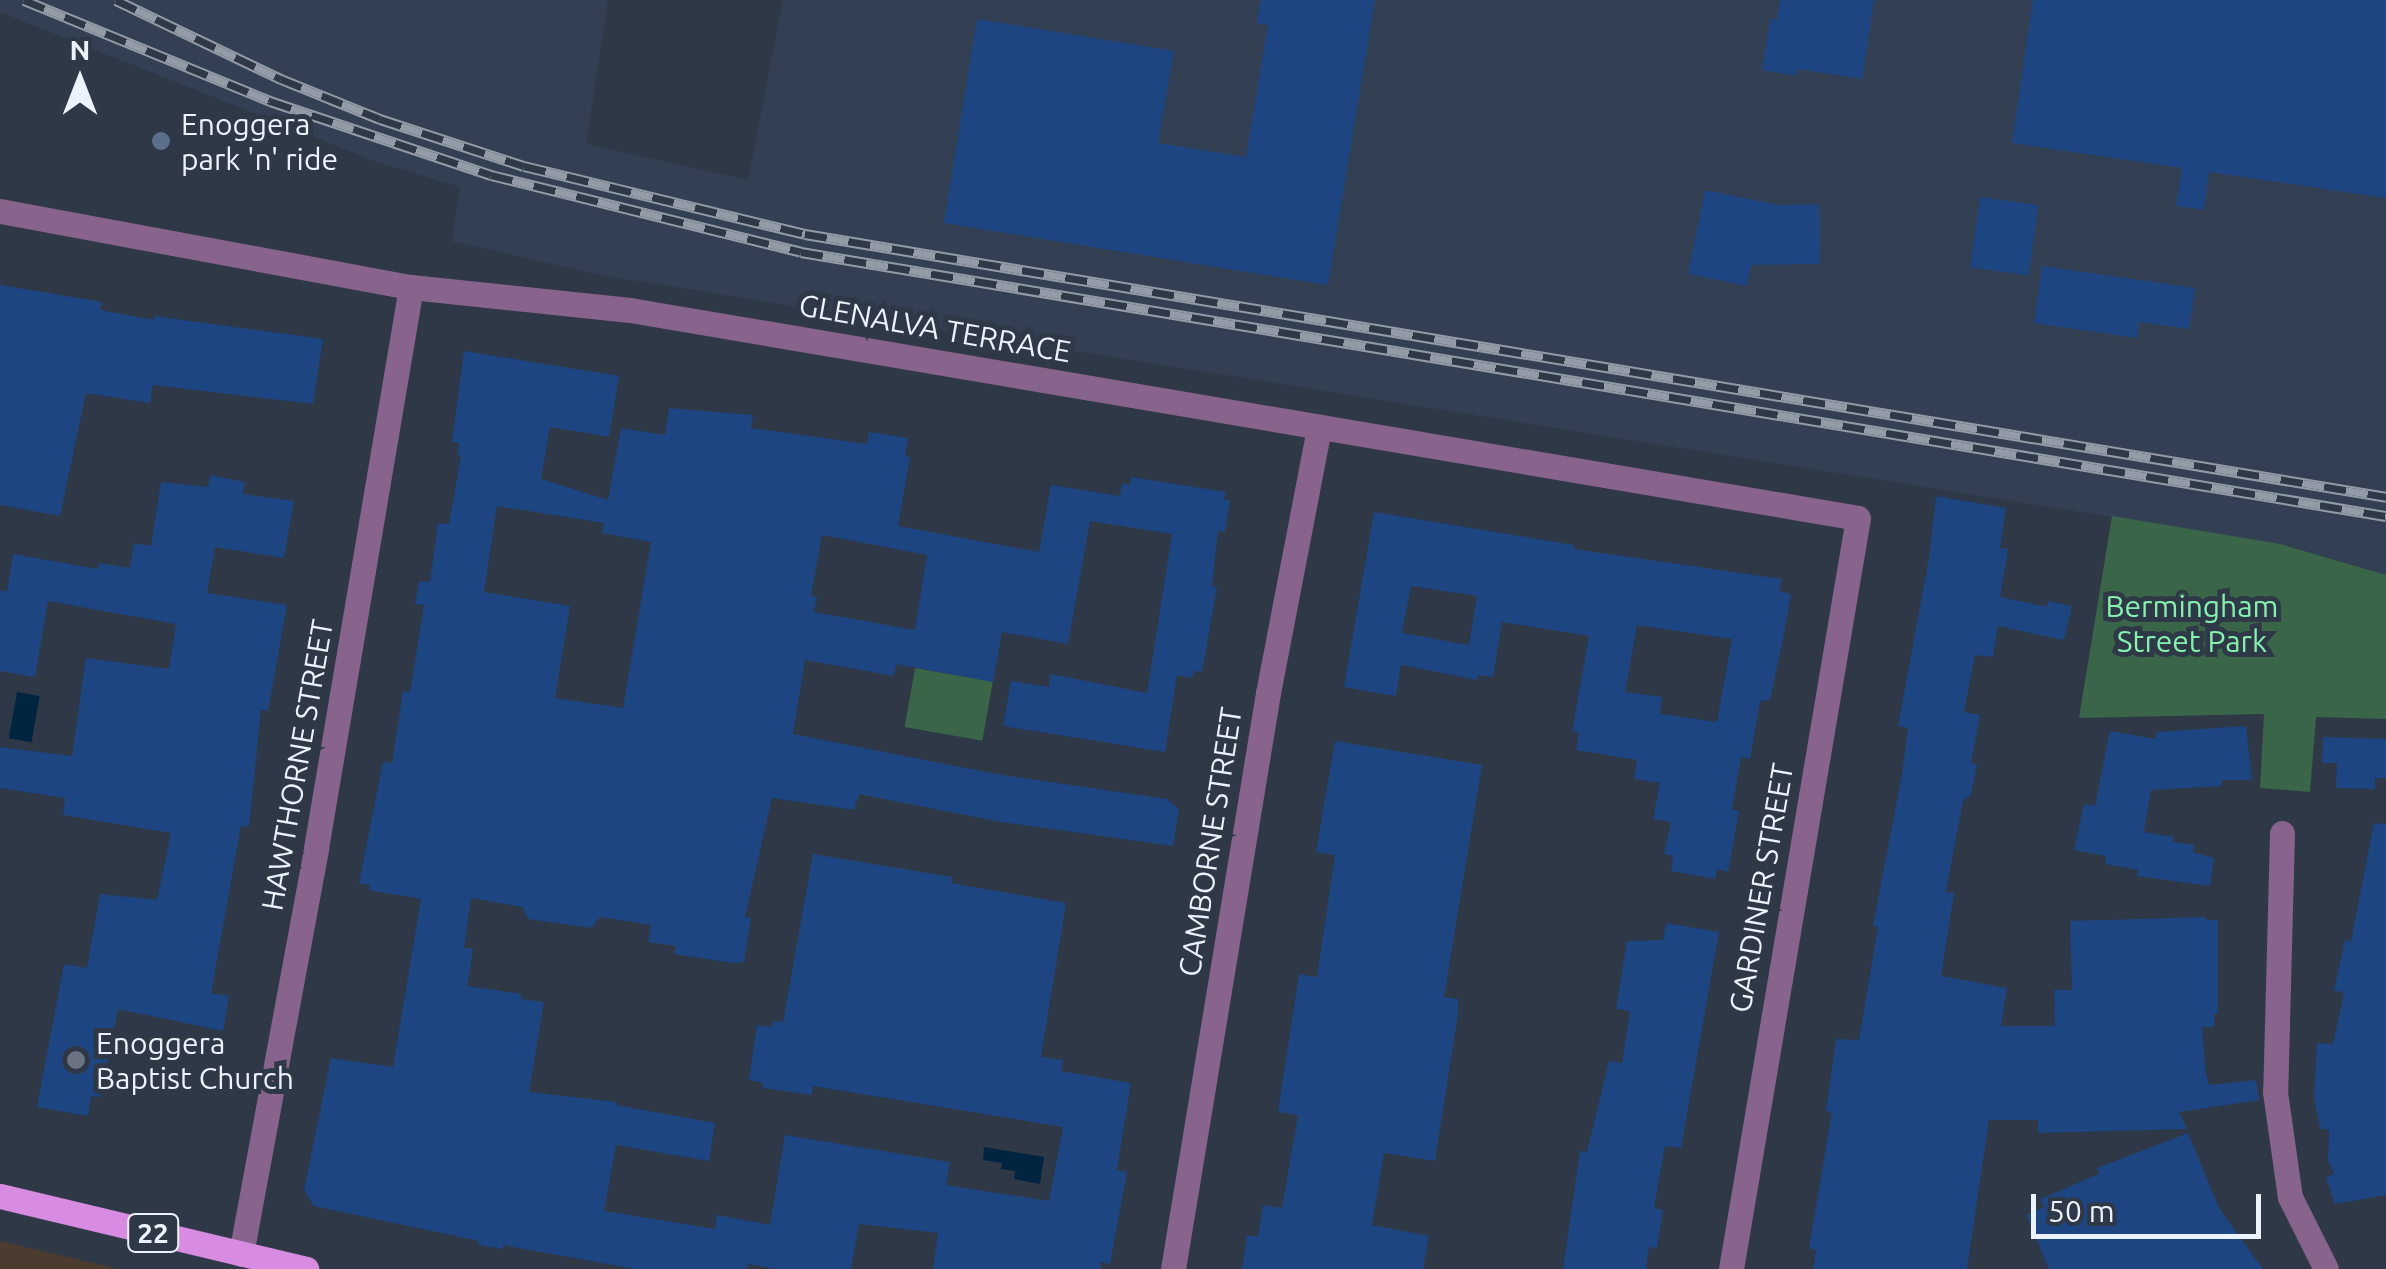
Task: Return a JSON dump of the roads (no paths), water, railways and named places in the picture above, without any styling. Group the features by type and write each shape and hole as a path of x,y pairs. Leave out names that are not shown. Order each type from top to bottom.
{"main road":[{"name":"22","path":"0,1196 306,1269"}],"street":[{"name":"GLENALVA TERRACE","path":"0,211 411,287 630,310 1858,518"},
{"name":"HAWTHORNE STREET","path":"241,1254 316,848 411,287"},
{"name":"CAMBORNE STREET","path":"1172,1269 1268,694 1319,427"},
{"name":"GARDINER STREET","path":"1732,1269 1858,518"},
{"path":"2282,834 2275,1092 2290,1197 2326,1269"}],"railway":[{"path":"24,0 270,101 491,175 801,252 2386,516"},
{"path":"116,0 281,79 380,119 524,166 805,234 2386,497"}],"place":[{"name":"Enoggera park 'n' ride","path":"161,141"},
{"name":"Enoggera Baptist Church","path":"76,1060"}],"park label":[{"name":"Bermingham Street Park","path":"2192,623"}]}
